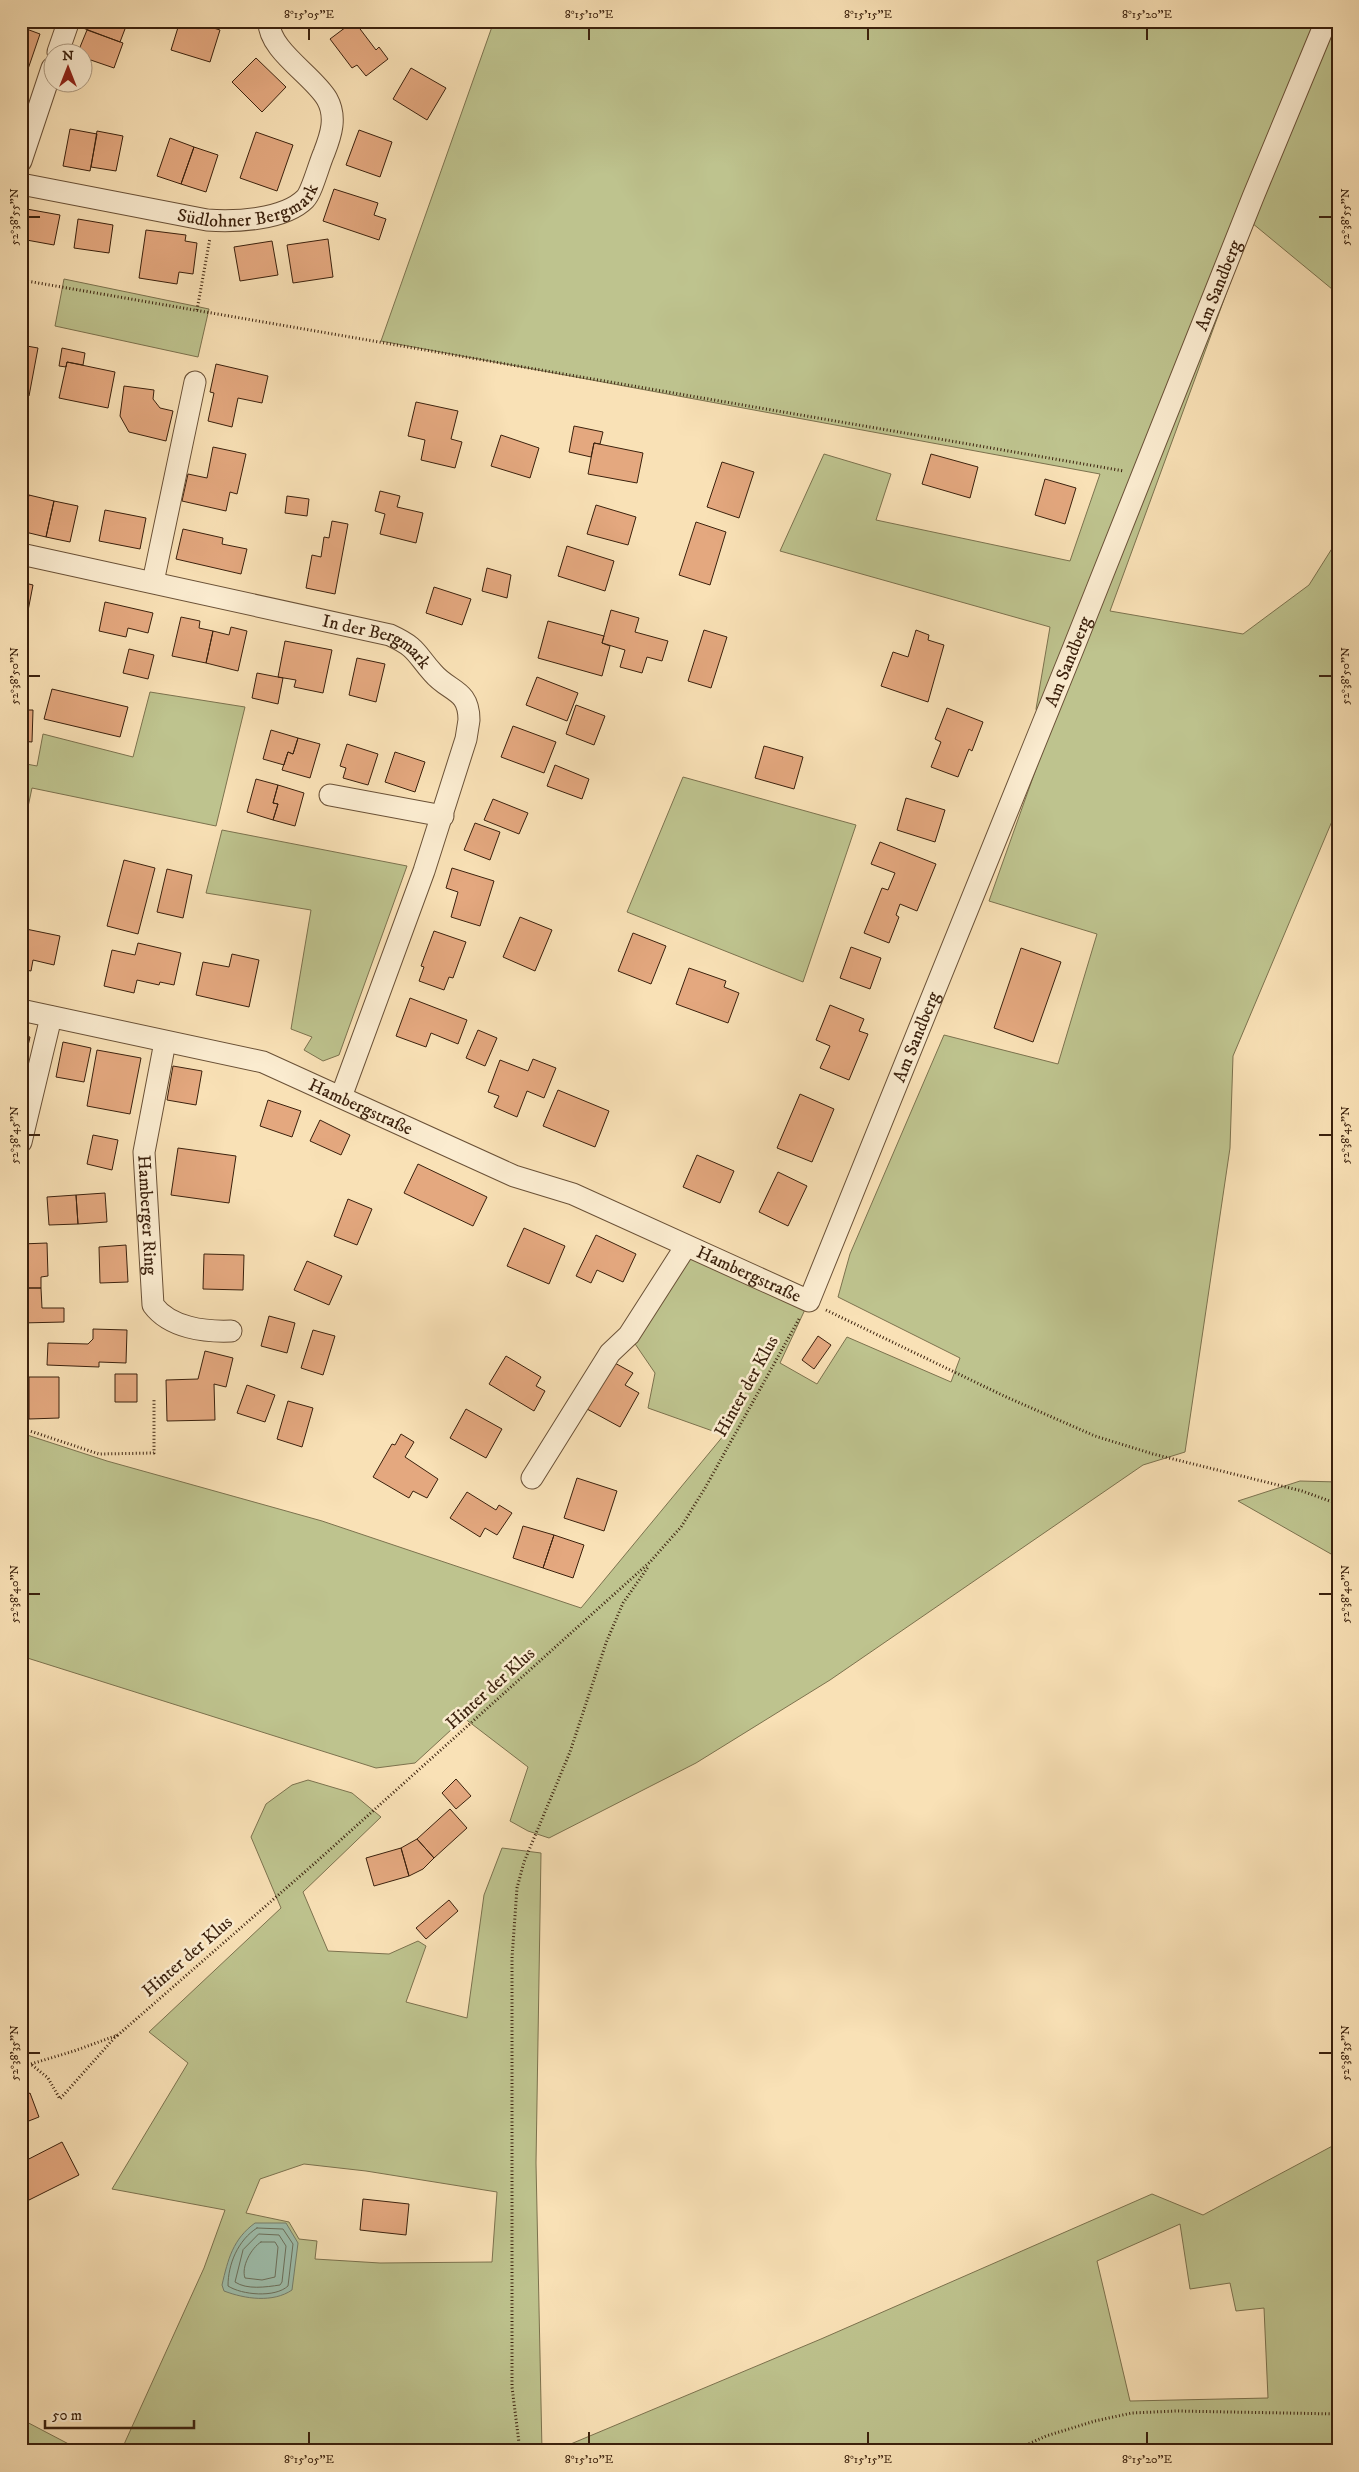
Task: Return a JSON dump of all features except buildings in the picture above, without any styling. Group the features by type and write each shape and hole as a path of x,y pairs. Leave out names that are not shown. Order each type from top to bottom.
{"street":[{"path":"61,42 67,26 66,21"},
{"name":"Südlohner Bergmark","path":"21,184 213,221 232,222 288,211 306,198 331,135 333,114 326,98 275,41 269,29 269,21"},
{"name":"Am Sandberg","path":"809,1302 1066,666 1141,474 1326,21"},
{"path":"21,161 44,92"},
{"path":"153,582 195,382"},
{"name":"In der Bergmark","path":"21,554 390,635 409,643 434,674 463,696 469,707 466,739 443,816 341,1096"},
{"path":"330,795 443,816"},
{"name":"Hambergstraße","path":"21,1010 263,1062 514,1176 573,1194 809,1302"},
{"path":"21,1142 51,1016"},
{"name":"Hamberger Ring","path":"165,1042 144,1152 154,1305 161,1316 204,1332 231,1331"},
{"name":"Hambergstraße","path":"532,1478 610,1353 629,1335 686,1246"}],"path":[{"path":"198,310 213,221"},
{"path":"21,280 1141,474"},
{"path":"809,1302 1004,1396 1095,1436 1153,1454 1302,1490 1338,1504"},
{"name":"Hinter der Klus","path":"31,2065 48,2078 60,2099 118,2035 315,1863 650,1562 681,1527 705,1488 809,1302"},
{"path":"21,1428 99,1454 154,1453 154,1399"},
{"path":"520,2451 512,2387 512,1958 517,1888 530,1848 570,1752 606,1643 623,1603 650,1562"},
{"name":"Hinter der Klus","path":"21,2067 118,2035"},
{"path":"1013,2451 1046,2436 1095,2421 1132,2413 1176,2411 1338,2414"}],"green space":[{"path":"494,21 1338,21 1338,294 1252,223 1110,611 1243,634 1309,585 1338,539 1338,807 1233,1056 1230,1148 1185,1452 1143,1465 830,1680 696,1763 549,1838 528,1831 510,1821 528,1767 464,1718 415,1763 376,1768 21,1656 21,1433 107,1461 322,1521 581,1608 724,1435 648,1408 655,1373 629,1335 686,1246 809,1301 780,1363 817,1384 847,1337 951,1382 960,1358 838,1297 850,1254 944,1035 1058,1064 1097,934 989,901 1047,738 1036,709 1050,627 780,551 824,454 891,474 876,520 1070,561 1100,474 381,341"},
{"path":"64,279 209,309 198,357 55,326"},
{"path":"150,692 245,707 216,826 32,788 21,840 21,763 37,766 43,734 133,757"},
{"path":"683,777 856,825 803,982 627,912"},
{"path":"222,830 407,866 339,1055 323,1061 304,1050 312,1037 291,1029 311,910 206,893"},
{"path":"1300,1481 1338,1482 1338,1558 1238,1501"},
{"path":"308,1780 352,1793 381,1817 303,1892 328,1951 389,1954 418,1941 426,1946 406,2002 467,2018 484,1895 502,1848 541,1853 536,2163 542,2451 121,2451 204,2268 225,2210 112,2189 188,2063 149,2032 281,1908 251,1837 266,1804 292,1785","holes":["304,2164 366,2171 497,2192 492,2262 380,2263 315,2259 317,2241 299,2239 289,2222 246,2213 260,2179"]},
{"path":"1338,2143 1338,2451 554,2451 821,2339 1152,2194 1203,2215","holes":["1180,2224 1190,2289 1230,2283 1236,2311 1264,2308 1268,2398 1130,2401 1097,2261"]},
{"path":"21,2419 82,2451 21,2451"}],"water":[{"path":"255,2223 286,2223 298,2243 292,2290 276,2297 250,2298 241,2296 224,2291 222,2285 232,2250 241,2236"}]}
